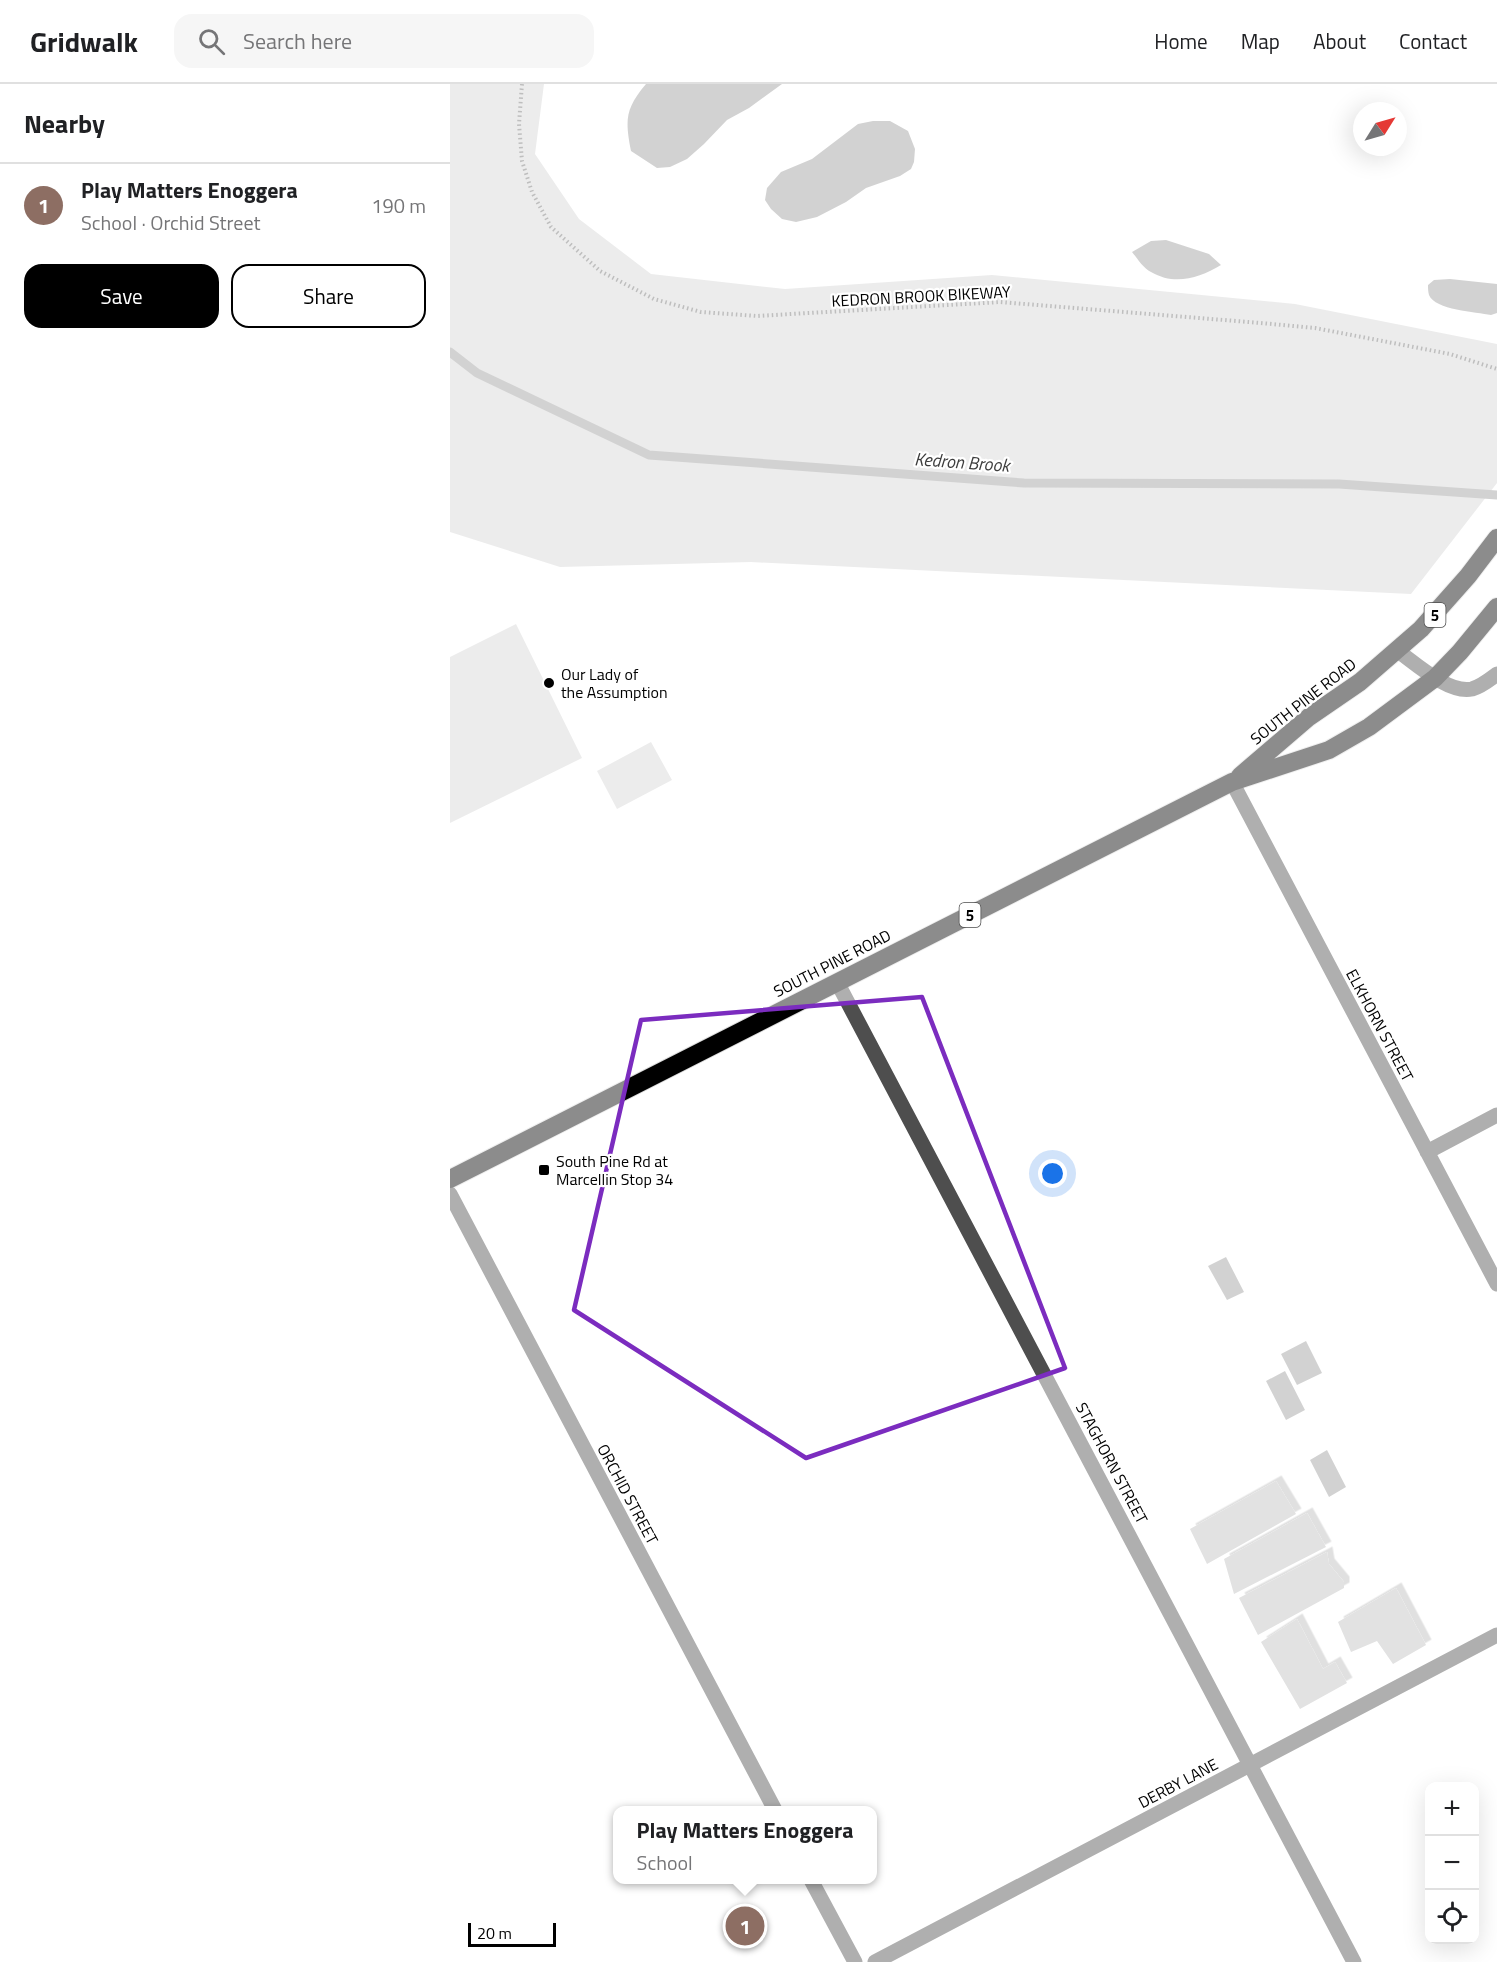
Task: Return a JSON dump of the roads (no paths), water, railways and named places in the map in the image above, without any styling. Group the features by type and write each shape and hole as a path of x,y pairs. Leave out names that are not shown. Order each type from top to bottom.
{"highway":[{"name":"SOUTH PINE ROAD","path":"1232,782 1309,717 1360,682 1421,630 1468,576 1497,538"},
{"name":"SOUTH PINE ROAD","path":"450,1179 1232,782 1329,750 1369,727 1435,678 1497,607"}],"street":[{"path":"1398,651 1435,678 1458,688 1480,686 1497,674"},
{"name":"ELKHORN STREET","path":"1232,782 1497,1284"},
{"name":"STAGHORN STREET","path":"837,982 1354,1962"},
{"path":"1427,1152 1497,1115"},
{"name":"ORCHID STREET","path":"450,1194 773,1806"},
{"name":"DERBY LANE","path":"875,1962 1497,1635"},
{"path":"814,1884 855,1962"}],"waterway":[{"name":"Kedron Brook","path":"450,352 477,373 649,455 1024,483 1339,484 1497,495"}],"place":[{"name":"Our Lady of the Assumption","path":"549,683"},
{"name":"South Pine Rd at Marcellin Stop 34","path":"544,1170"},
{"name":"Play Matters Enoggera","path":"745,1926"}]}
